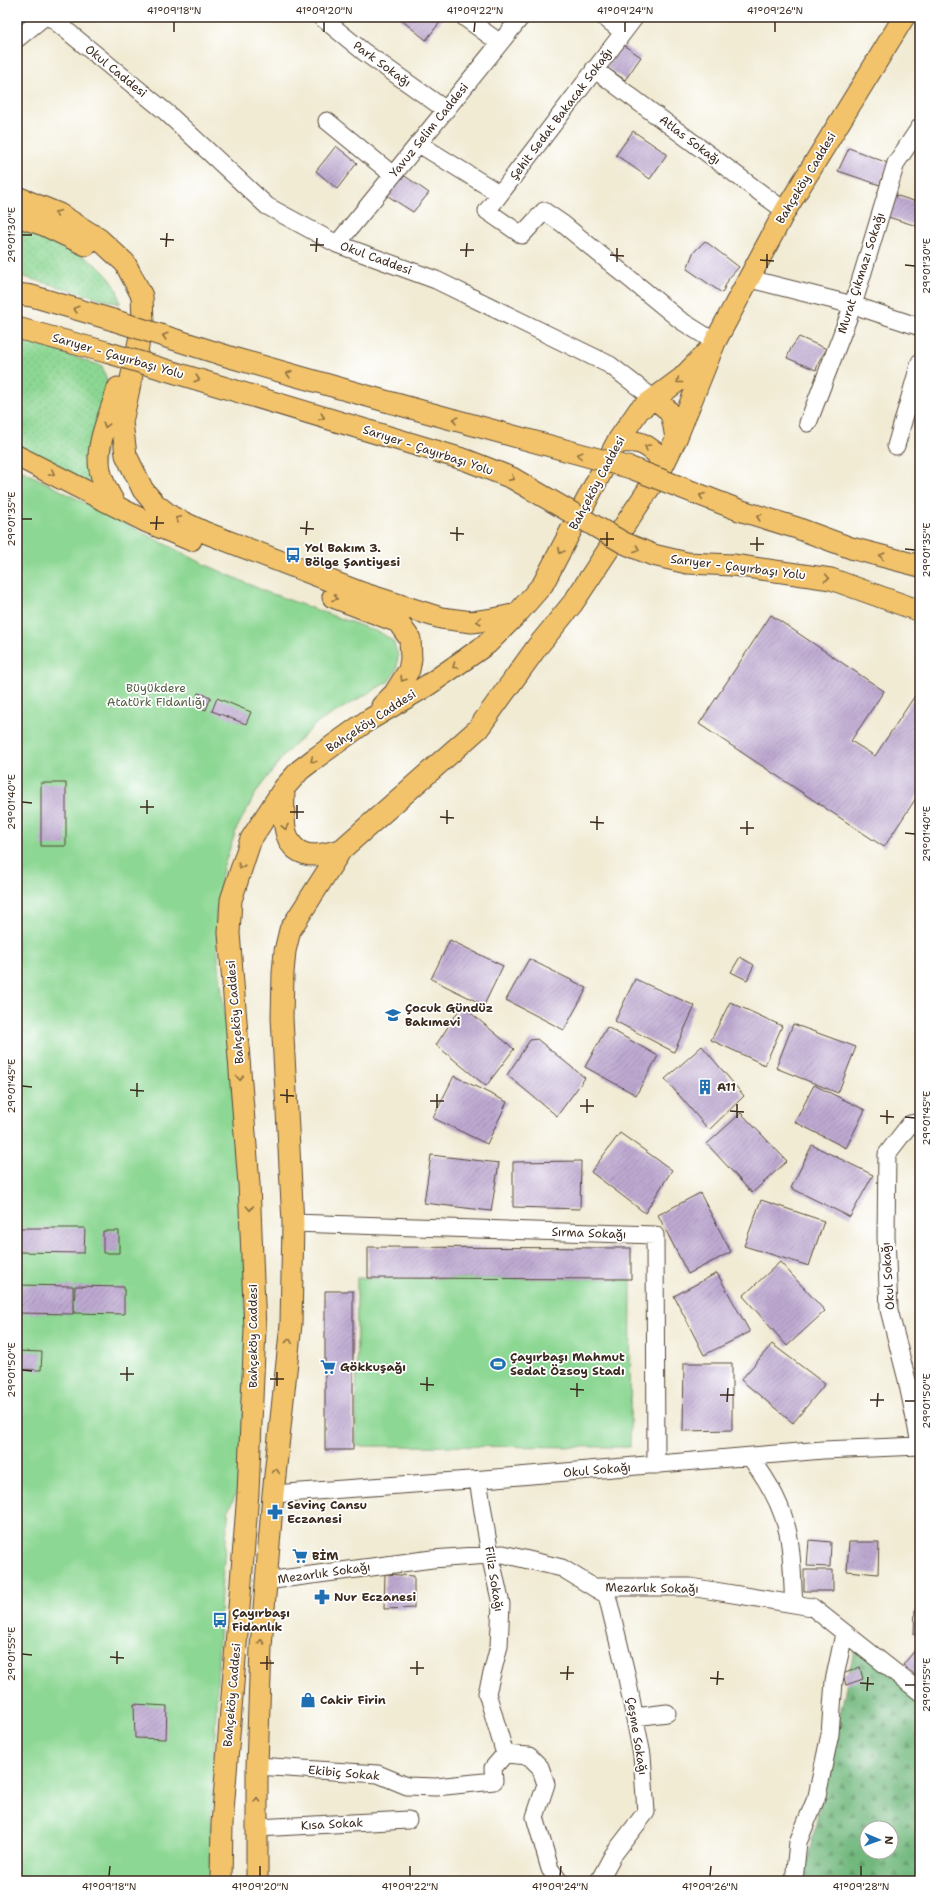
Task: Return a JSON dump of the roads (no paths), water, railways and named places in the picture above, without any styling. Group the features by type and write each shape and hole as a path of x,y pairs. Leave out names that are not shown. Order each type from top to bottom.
{"main road":[{"name":"Bahçeköy Caddesi","path":"257,1881 258,1701 273,1494 291,1324 293,1223 282,1018 285,952 290,930 341,850 478,729 537,647 573,603 660,472 676,439 715,342 785,211 904,17"},
{"path":"17,197 59,214 99,239 125,263 142,296 143,322 122,422 126,455 143,490 154,503 172,517 204,532 362,593 441,618 472,622 517,614"},
{"path":"17,216 78,239 98,252 112,265 125,285 131,299 132,338 116,396 105,425 99,460 105,486 116,506"},
{"path":"17,294 32,296 233,358 362,395 631,468 739,510 797,528 851,548 920,566"},
{"name":"Sarıyer - Çayırbaşı Yolu","path":"17,328 106,352 466,460 512,478 624,544 653,555 687,563 733,565 831,579 920,610"},
{"name":"Bahçeköy Caddesi","path":"221,1881 222,1824 248,1493 255,1329 249,1184 229,933 231,900 249,845 284,788 300,770 367,721 428,685 487,644 517,614 544,584 617,442 639,410 682,378 715,342"},
{"path":"654,398 668,408 673,421 676,439"},
{"path":"617,442 631,441 646,444 659,456 660,472"},
{"path":"17,456 145,521 226,555 398,622 410,639 411,659 409,670 394,694 367,721"},
{"path":"284,788 284,820 287,838 295,848 306,854 317,854 341,850"}],"street":[{"path":"17,39 44,17"},
{"name":"Okul Caddesi","path":"50,17 166,112 267,206 337,244 443,283 610,365 654,398"},
{"name":"Park Sokağı","path":"321,17 364,52 446,110"},
{"path":"464,17 500,43"},
{"name":"Yavuz Selim Caddesi","path":"337,244 521,17"},
{"path":"604,17 623,32"},
{"name":"Şehit Sedat Bakacak Sokağı","path":"635,17 487,211 522,235 544,211 563,224 680,320 715,342"},
{"name":"Atlas Sokağı","path":"594,69 785,211"},
{"path":"327,121 393,175"},
{"name":"Murat Çıkmazı Sokağı","path":"808,423 854,304 896,162 920,127"},
{"path":"419,144 500,194"},
{"path":"750,279 854,304 920,327"},
{"path":"896,446 920,362"},
{"name":"Okul Sokağı","path":"920,1122 910,1124 887,1154 886,1236 889,1310 907,1380 920,1443"},
{"name":"Sırma Sokağı","path":"293,1223 655,1235 656,1465"},
{"name":"Okul Sokağı","path":"273,1494 478,1480 824,1450 920,1446"},
{"path":"750,1457 765,1477 780,1508 788,1534 794,1604"},
{"name":"Filiz Sokağı","path":"478,1480 490,1555 501,1604 499,1646 487,1693 505,1754"},
{"name":"Mezarlık Sokağı","path":"266,1581 432,1559 503,1554 562,1568 593,1587 690,1587 812,1607 844,1634 920,1692"},
{"name":"Çeşme Sokağı","path":"593,1587 607,1595 635,1717 642,1755 646,1812 613,1855 599,1881"},
{"path":"794,1881 798,1842 817,1796 830,1734 834,1681 844,1634"},
{"path":"635,1717 667,1713"},
{"path":"505,1754 529,1756 540,1767 546,1784 535,1817 550,1869 559,1881"},
{"name":"Ekibiç Sokak","path":"257,1766 378,1774 407,1786 436,1787 494,1781 493,1768 505,1754"},
{"name":"Kısa Sokak","path":"257,1828 408,1820"}],"place":[{"name":"Yol Bakım 3. Bölge Şantiyesi","path":"293,555"},
{"name":"Çocuk Gündüz Bakımevi","path":"393,1015"},
{"name":"A11","path":"705,1087"},
{"name":"Çayırbaşı Mahmut Sedat Özsoy Stadı","path":"498,1364"},
{"name":"Gökkuşağı","path":"328,1367"},
{"name":"Sevinç Cansu Eczanesi","path":"275,1512"},
{"name":"BİM","path":"300,1556"},
{"name":"Nur Eczanesi","path":"322,1597"},
{"name":"Çayırbaşı Fidanlık","path":"220,1620"},
{"name":"Cakir Firin","path":"308,1700"}],"park label":[{"name":"Büyükdere Atatürk Fidanlığı","path":"156,695"}]}
